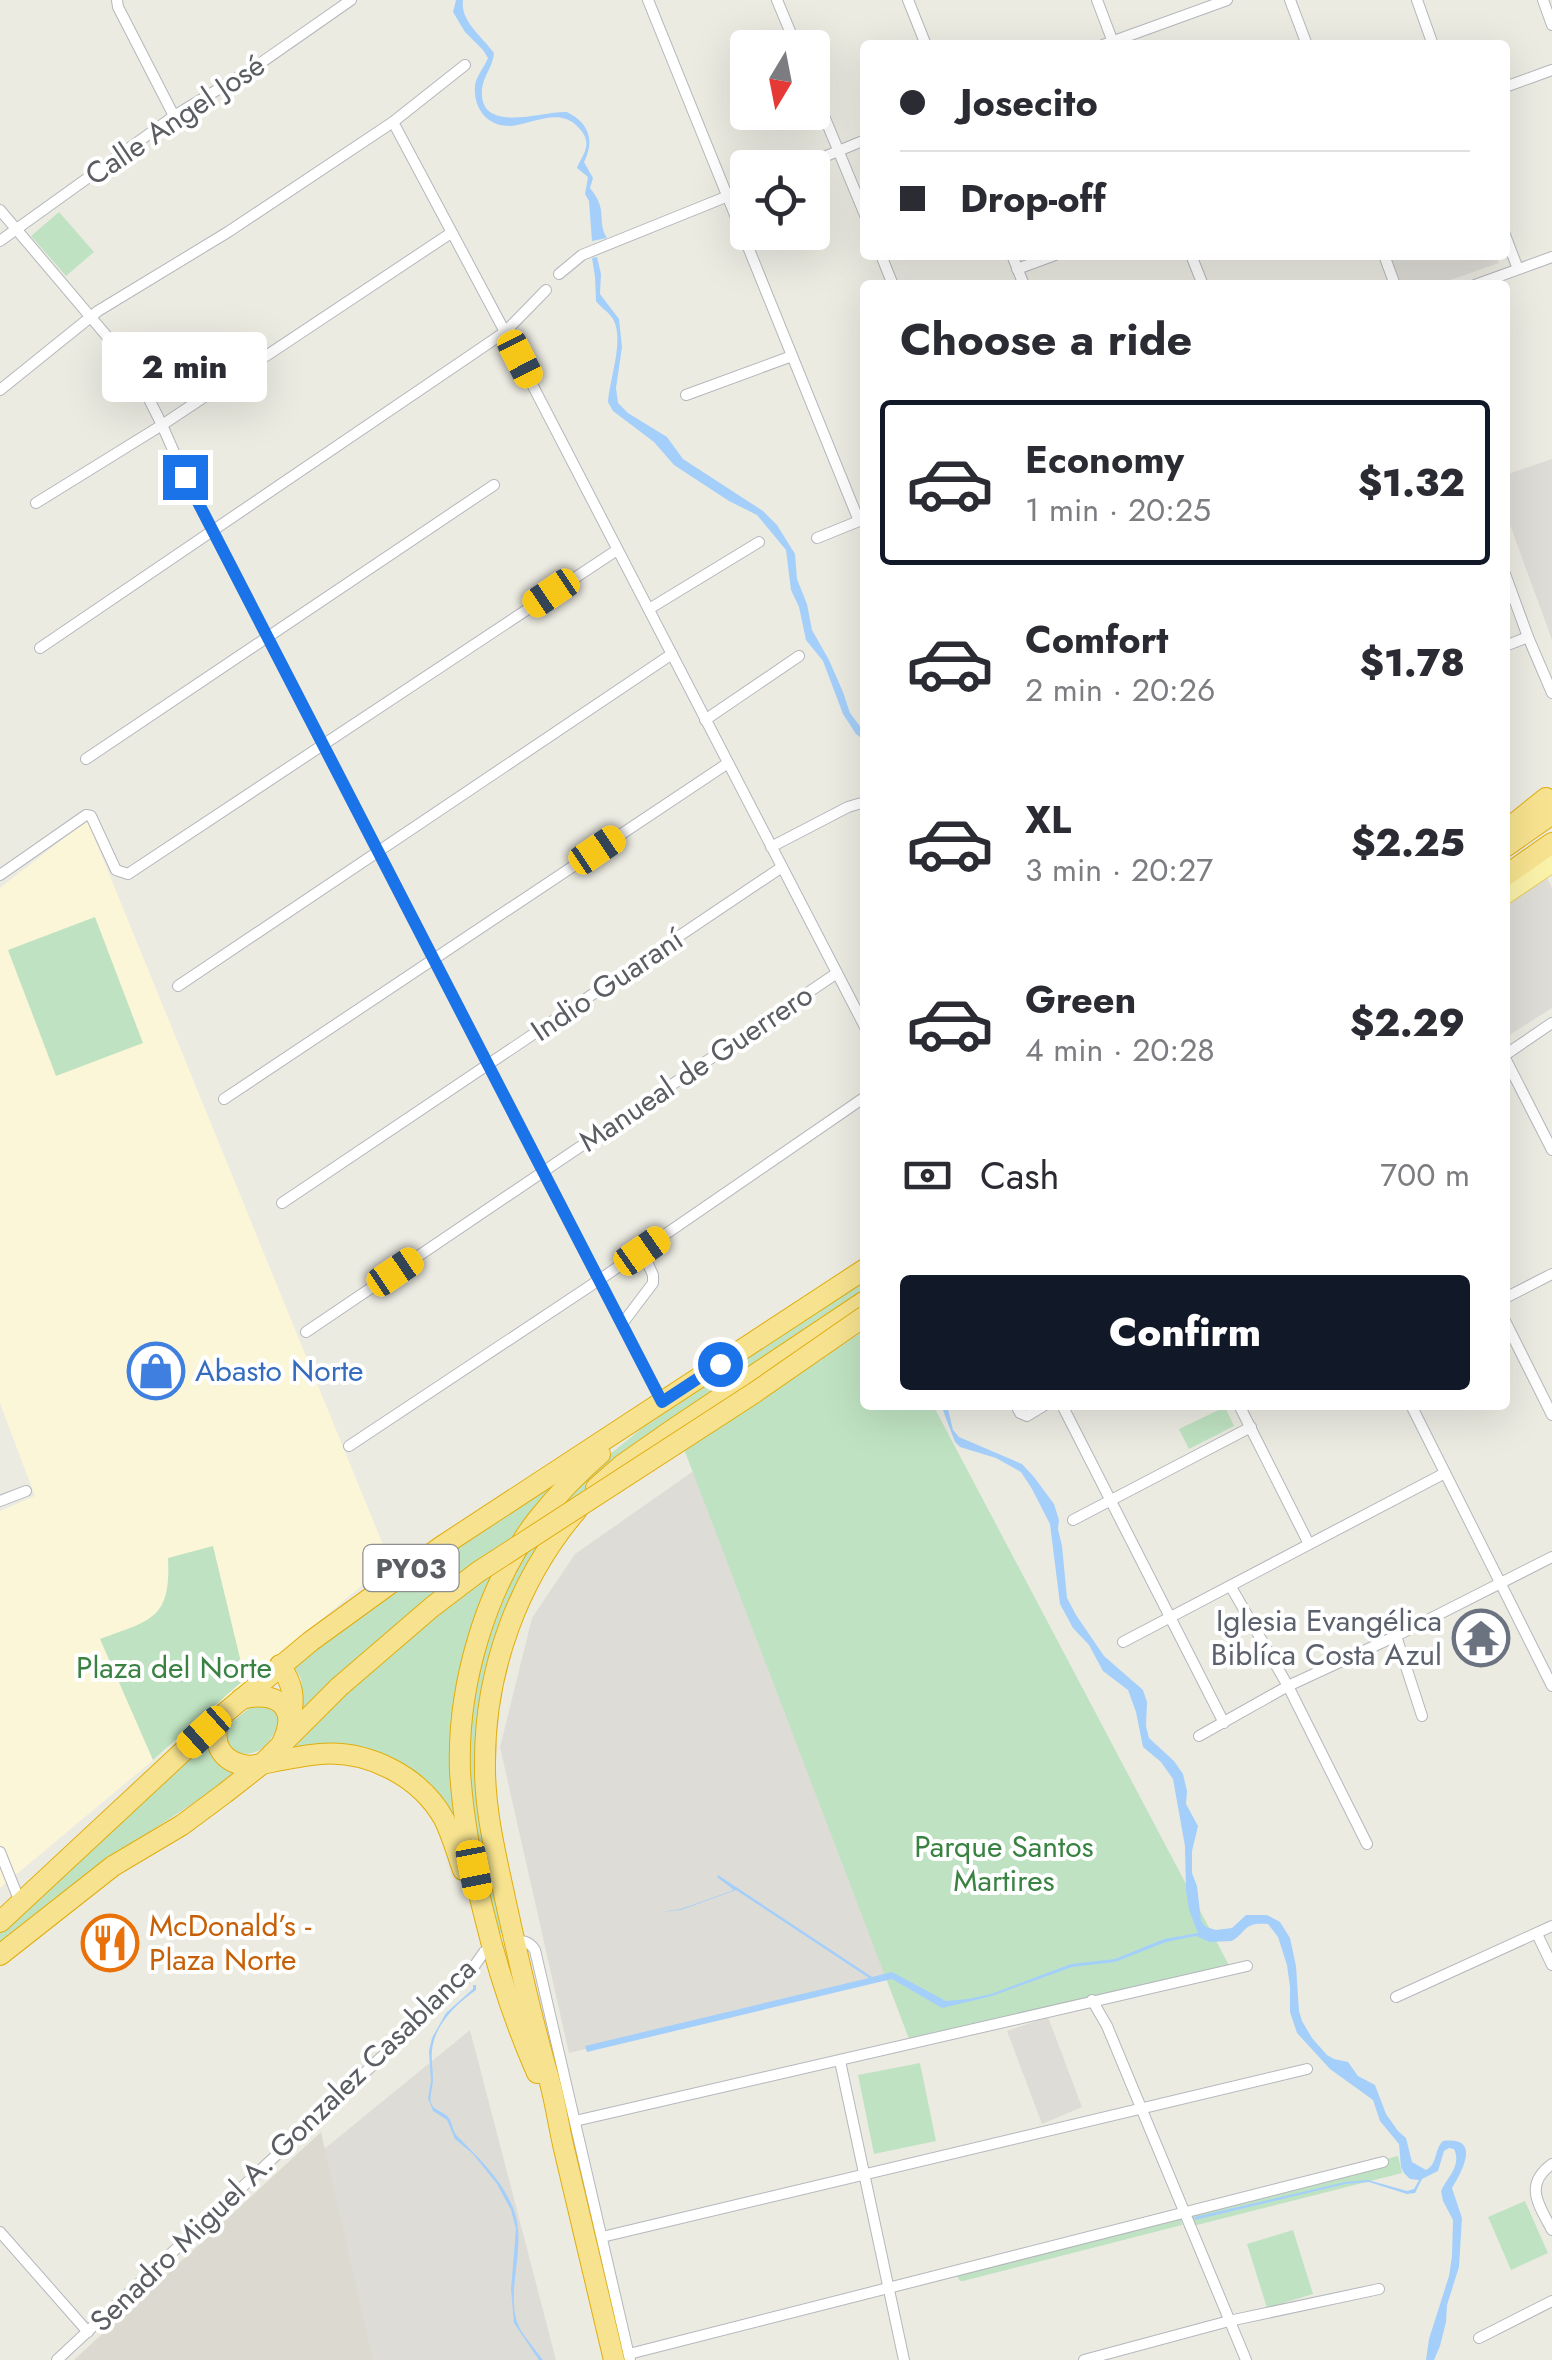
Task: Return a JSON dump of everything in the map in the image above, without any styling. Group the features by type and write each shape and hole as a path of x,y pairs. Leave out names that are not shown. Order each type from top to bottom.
{"highway":[{"path":"1510,825 1550,802"},
{"path":"1510,842 1550,802"},
{"path":"1510,872 1552,843"},
{"name":"PY03","path":"0,1922 280,1665 442,1546 860,1272"},
{"name":"PY03","path":"624,2358 565,2116 550,2081 514,1941 488,1810 486,1743 492,1683 516,1609 537,1568 598,1486 674,1428 860,1304"},
{"name":"PY03","path":"0,1955 80,1891 182,1824 262,1764 285,1735 339,1687 478,1572 754,1394 860,1320"},
{"name":"PY03","path":"565,2116 526,2049 502,1985 478,1890 463,1806 460,1750 465,1693 485,1621 518,1548 575,1476 658,1404"},
{"path":"280,1665 292,1687 293,1707 285,1735"},
{"path":"241,1699 276,1699 287,1712 285,1735"},
{"path":"220,1718 216,1728 219,1751 239,1765 335,1754 368,1759 394,1770 433,1803 444,1820 464,1874 478,1890"}],"main road":[{"path":"1510,891 1552,862"}],"street":[{"path":"117,0 174,116"},
{"name":"Calle Angel José","path":"0,241 174,116 255,67 351,0"},
{"path":"648,0 860,515"},
{"path":"777,0 789,30"},
{"path":"908,0 924,40"},
{"path":"1097,0 1109,40"},
{"path":"1121,40 1227,0"},
{"path":"1290,0 1305,40"},
{"path":"1416,0 1432,40"},
{"path":"1542,0 1552,25"},
{"path":"0,390 98,312 394,122 465,65"},
{"path":"1510,86 1552,70"},
{"path":"394,122 860,1017"},
{"path":"830,130 860,203"},
{"path":"830,154 860,142"},
{"path":"559,274 582,254 730,195"},
{"path":"0,210 133,368 185,477 622,1324 658,1404"},
{"path":"36,503 162,425 451,233"},
{"path":"1510,248 1518,270"},
{"path":"1489,280 1552,257"},
{"path":"1014,260 1022,280"},
{"path":"1017,269 1041,260"},
{"path":"40,648 506,332 546,290"},
{"path":"686,395 792,356"},
{"path":"86,760 494,485"},
{"path":"816,538 860,521"},
{"path":"649,609 759,542"},
{"path":"0,875 86,815 91,816 116,870 128,874 616,550"},
{"path":"1510,588 1552,693"},
{"path":"1510,644 1528,637"},
{"path":"178,986 672,654"},
{"path":"705,720 799,656"},
{"path":"224,1098 728,763"},
{"path":"771,847 860,803"},
{"name":"Indio Guaraní","path":"282,1204 782,867"},
{"name":"Manueal de Guerrero","path":"306,1332 837,973"},
{"path":"1510,1052 1552,1023"},
{"path":"1510,1066 1552,1150"},
{"path":"349,1446 860,1100"},
{"path":"622,1324 653,1283 642,1251"},
{"path":"1510,1295 1552,1274"},
{"path":"1510,1331 1552,1415"},
{"path":"1065,1410 1224,1723"},
{"path":"1242,1410 1310,1544"},
{"path":"1414,1410 1552,1686"},
{"path":"1073,1520 1251,1428"},
{"path":"1123,1642 1446,1473"},
{"path":"0,1501 26,1491"},
{"path":"1198,1736 1288,1686 1552,1557"},
{"path":"1231,1587 1288,1686 1367,1844"},
{"path":"1396,1636 1422,1716"},
{"path":"0,1852 20,1903"},
{"path":"1396,1997 1552,1926"},
{"path":"1537,1934 1552,1964"},
{"name":"Senadro Miguel A. Gonzalez Casablanca","path":"58,2360 466,1978 484,1952 492,1945 514,1941"},
{"path":"1247,1966 840,2061 565,2116 602,2238 624,2358 1383,2162"},
{"path":"1092,2000 1108,2026 1246,2360"},
{"path":"840,2061 904,2360"},
{"path":"602,2238 1307,2069"},
{"path":"1552,2164 1540,2173 1535,2185 1552,2230"},
{"path":"0,2232 88,2332"},
{"path":"1084,2360 1229,2322 1379,2289"},
{"path":"1479,2338 1552,2301"}],"shaded area":[{"path":"1392,260 1499,263 1450,280 1399,280"},
{"path":"1552,459 1552,640 1510,525 1510,473"},
{"name":"Abasto Norte","path":"87,820 390,1562 0,1888 0,1511 35,1496 0,1403 0,888"},
{"path":"1545,874 1552,888 1552,1008 1510,1035 1510,899"},
{"path":"695,1470 895,1977 569,2053 500,1747 532,1618 575,1554"},
{"path":"1048,2017 1082,2107 1042,2124 1007,2031"},
{"path":"470,2030 556,2360 75,2360 139,2300"},
{"path":"321,2132 373,2360 74,2360"}],"green space":[{"path":"59,212 94,252 66,276 31,236"},
{"path":"95,917 143,1043 56,1076 8,950"},
{"path":"860,1283 860,1298 547,1516 588,1472 641,1429"},
{"name":"Parque Santos Martires","path":"860,1333 860,1410 936,1410 1232,1971 911,2044 684,1449"},
{"path":"1219,1410 1226,1410 1234,1426 1189,1449 1179,1429"},
{"path":"570,1468 517,1537 303,1707 301,1679 294,1662"},
{"path":"553,1532 490,1671 502,1933 498,1933 487,1900 468,1788 472,1692 491,1621 525,1550"},
{"name":"Plaza del Norte","path":"213,1546 245,1679 153,1760 100,1639 155,1614 166,1594 168,1558"},
{"path":"501,1566 454,1732 453,1810 458,1835 423,1786 293,1749 349,1691 450,1604"},
{"path":"270,1704 280,1718 269,1741 259,1751 234,1752 226,1743 225,1733 231,1723 252,1706"},
{"path":"208,1741 215,1760 234,1776 89,1872 0,1942 0,1929"},
{"path":"920,2063 936,2141 874,2154 858,2075"},
{"path":"1398,2156 1402,2173 1194,2224 1193,2214 1387,2164 1387,2159"},
{"path":"1525,2201 1548,2253 1511,2270 1488,2217"},
{"path":"1181,2218 1182,2225 963,2281 957,2276"},
{"path":"1293,2230 1313,2294 1267,2308 1247,2244"}],"water":[{"path":"456,0 463,0 468,22 494,53 482,90 490,112 514,118 567,112 585,127 589,146 584,162 593,178 590,188 599,203 607,238 592,241 585,194 588,177 577,168 586,141 578,127 554,117 503,126 489,120 479,109 475,86 488,58 453,12"},
{"path":"597,257 601,274 600,294 619,319 622,347 616,388 618,403 667,437 683,459 763,511 777,525 795,554 797,579 812,630 850,713 860,726 860,737 843,714 823,661 806,640 791,590 786,550 757,515 674,465 654,442 613,411 608,402 616,328 596,301 592,258"},
{"path":"943,1410 948,1410 959,1437 1022,1464 1054,1504 1067,1598 1104,1656 1143,1690 1149,1738 1183,1774 1186,1804 1198,1826 1192,1873 1201,1921 1216,1930 1232,1928 1246,1915 1267,1915 1280,1922 1290,1938 1302,2021 1327,2055 1348,2062 1358,2076 1375,2085 1386,2114 1406,2138 1412,2162 1426,2170 1443,2141 1455,2141 1466,2149 1464,2164 1452,2188 1462,2218 1459,2267 1434,2360 1426,2360 1429,2339 1452,2256 1453,2220 1441,2191 1455,2166 1454,2149 1444,2151 1438,2171 1422,2179 1415,2193 1369,2182 1345,2184 1195,2220 1194,2217 1345,2182 1368,2180 1407,2191 1414,2189 1419,2180 1404,2173 1399,2144 1380,2121 1373,2100 1330,2069 1297,2033 1290,2012 1287,1965 1278,1937 1268,1924 1250,1926 1232,1941 1210,1942 1196,1936 1166,1942 1115,1962 1072,1967 992,1996 942,2008 892,1979 587,2052 585,2046 869,1978 736,1890 681,1910 661,1912 734,1890 718,1875 872,1977 892,1972 946,2001 991,1994 1071,1964 1115,1959 1164,1939 1198,1933 1189,1910 1185,1846 1173,1779 1143,1747 1128,1690 1103,1671 1060,1604 1050,1524 1021,1472 955,1442"},
{"path":"473,1985 476,1990 437,2032 430,2098 434,2108 448,2117 456,2135 496,2179 513,2208 518,2236 514,2309 519,2327 543,2360 539,2360 514,2323 511,2289 516,2229 511,2210 497,2184 455,2139 447,2120 433,2111 428,2098 432,2038 446,2013"}],"place":[{"name":"Abasto Norte","path":"156,1371"},
{"name":"Iglesia Evangélica Biblíca Costa Azul","path":"1481,1638"},
{"name":"McDonald’s - Plaza Norte","path":"110,1943"}],"route":[{"path":"185,477 662,1402 720,1364"}]}
